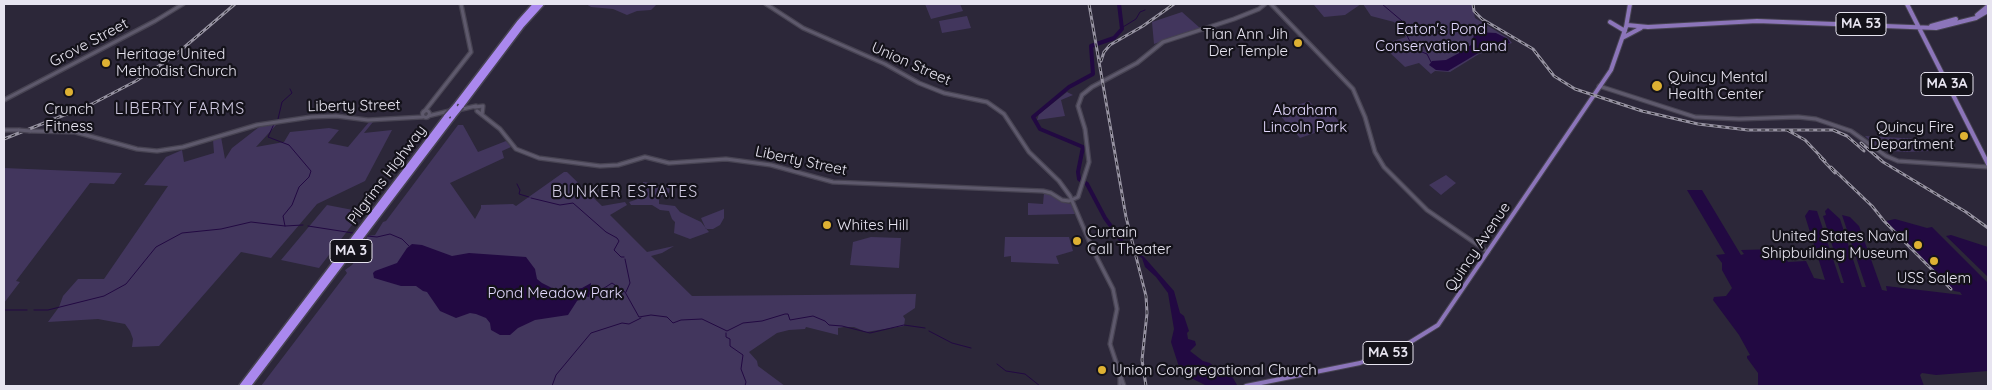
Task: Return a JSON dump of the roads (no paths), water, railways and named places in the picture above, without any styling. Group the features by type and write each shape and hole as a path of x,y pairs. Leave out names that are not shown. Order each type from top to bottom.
{"highway":[{"name":"Pilgrims Highway","path":"460,107 517,25 536,4"},
{"name":"Pilgrims Highway","path":"242,386 450,116 460,107 522,25 541,4"},
{"name":"Pilgrims Highway","path":"248,386 450,116"}],"main road":[{"name":"Grove Street","path":"4,100 158,20 183,4"},
{"path":"423,114 471,51 461,4"},
{"name":"Union Street","path":"766,4 803,28 882,63 922,85 941,92 981,100 996,107 1006,115 1029,152 1061,182 1072,200 1090,244 1116,297 1117,311 1110,342 1120,372 1120,386"},
{"path":"1072,200 1078,197 1089,157 1085,127 1078,106 1083,94 1137,63 1153,48 1163,42 1236,18 1260,9 1265,4"},
{"path":"1271,4 1353,89 1365,117 1374,150 1382,165 1427,210 1488,252"},
{"name":"Quincy Avenue","path":"1246,386 1354,365 1408,344 1439,324 1613,67 1626,27 1630,4"},
{"path":"1907,4 1919,27 1936,28 1954,22 1974,19 1986,10 1988,6"},
{"path":"1979,8 1986,10"},
{"path":"1629,15 1633,23 1644,27"},
{"name":"MA 53","path":"1622,39 1632,31 1644,27 1754,20 1919,27"},
{"path":"1610,22 1626,27 1644,27"},
{"name":"MA 3A","path":"1919,27 1988,166"},
{"path":"1599,86 1692,116 1738,119 1804,117 1816,119 1851,131 1886,156 1898,161 1988,166"},
{"path":"432,103 429,113 439,113 460,107 476,109 483,106 482,116"},
{"name":"Liberty Street","path":"476,109 482,116 500,129 515,148 528,155 592,166 614,165 645,157 669,163 726,159 768,164 833,182 1045,191 1063,201 1072,200"},
{"name":"Liberty Street","path":"4,130 73,132 137,149 158,151 183,148 241,129 268,123 324,116 368,120 429,113"},
{"path":"1120,372 1120,386"}],"waterway":[{"path":"1119,4 1122,29 1114,38 1091,46 1093,74 1069,87 1033,117 1040,129 1083,147 1078,172 1079,179 1087,184 1105,218 1121,240"},
{"path":"1382,4 1402,21 1403,28 1414,49 1427,54 1431,62"},
{"path":"1123,27 1136,19 1140,12 1145,10"},
{"path":"278,119 282,102 292,93 290,89"},
{"path":"274,124 268,137 289,145 311,171 309,177 299,187 292,205 283,216 285,226"},
{"path":"517,184 520,190 519,194 529,197"},
{"path":"531,198 560,205 573,203 606,232 617,238 619,241 614,250 621,257 624,257"},
{"path":"34,310 48,310 104,296 126,284 156,247 182,233 221,229 251,222 285,226"},
{"path":"285,226 303,225"},
{"path":"308,226 353,233"},
{"path":"367,236 377,237 390,234 402,239 409,246"},
{"path":"625,259 630,283 626,292"},
{"path":"589,294 598,292 612,283 625,292 639,317 651,315 667,317 673,323 681,320 702,319 727,331 743,323 762,321 785,314 788,314 790,320 813,316 825,321 829,325 842,326 870,333 904,325 925,328"},
{"path":"4,310 27,310"},
{"path":"552,386 556,375 591,333 622,323 629,324 641,318"},
{"path":"929,331 952,343 971,348"},
{"path":"726,333 726,337 730,339 730,346 743,355 741,369 746,382 745,386"},
{"path":"997,364 1006,371 1025,374 1040,386"}],"railway":[{"path":"4,139 92,104 136,81 174,56 235,4"},
{"path":"1089,4 1126,217 1146,296 1147,313 1142,360 1146,386"},
{"path":"1101,61 1104,52 1110,45 1143,26 1174,4"},
{"path":"1473,4 1474,11 1482,19 1533,49 1554,76 1575,89 1642,111 1698,124 1748,130 1787,130"},
{"path":"1787,130 1833,130 1847,136 1864,151"},
{"path":"1787,130 1805,140 1825,161"},
{"path":"1861,143 1883,162 1966,212 1988,228"},
{"path":"1820,157 1835,173"},
{"path":"1831,167 1872,206 1884,221 1951,289"}],"place":[{"name":"Tian Ann Jih Der Temple","path":"1298,43"},
{"name":"Heritage United Methodist Church","path":"106,63"},
{"name":"Quincy Mental Health Center","path":"1657,86"},
{"name":"Crunch Fitness","path":"69,92"},
{"name":"Quincy Fire Department","path":"1964,136"},
{"name":"Whites Hill","path":"827,225"},
{"name":"Curtain Call Theater","path":"1077,241"},
{"name":"United States Naval Shipbuilding Museum","path":"1918,245"},
{"name":"USS Salem","path":"1934,261"},
{"name":"Union Congregational Church","path":"1102,370"}],"district":[{"name":"LIBERTY FARMS","path":"180,109"},
{"name":"BUNKER ESTATES","path":"625,192"}],"park label":[{"name":"Eaton's Pond Conservation Land","path":"1441,38"},
{"name":"Abraham Lincoln Park","path":"1305,118"},
{"name":"Pond Meadow Park","path":"555,293"}]}
